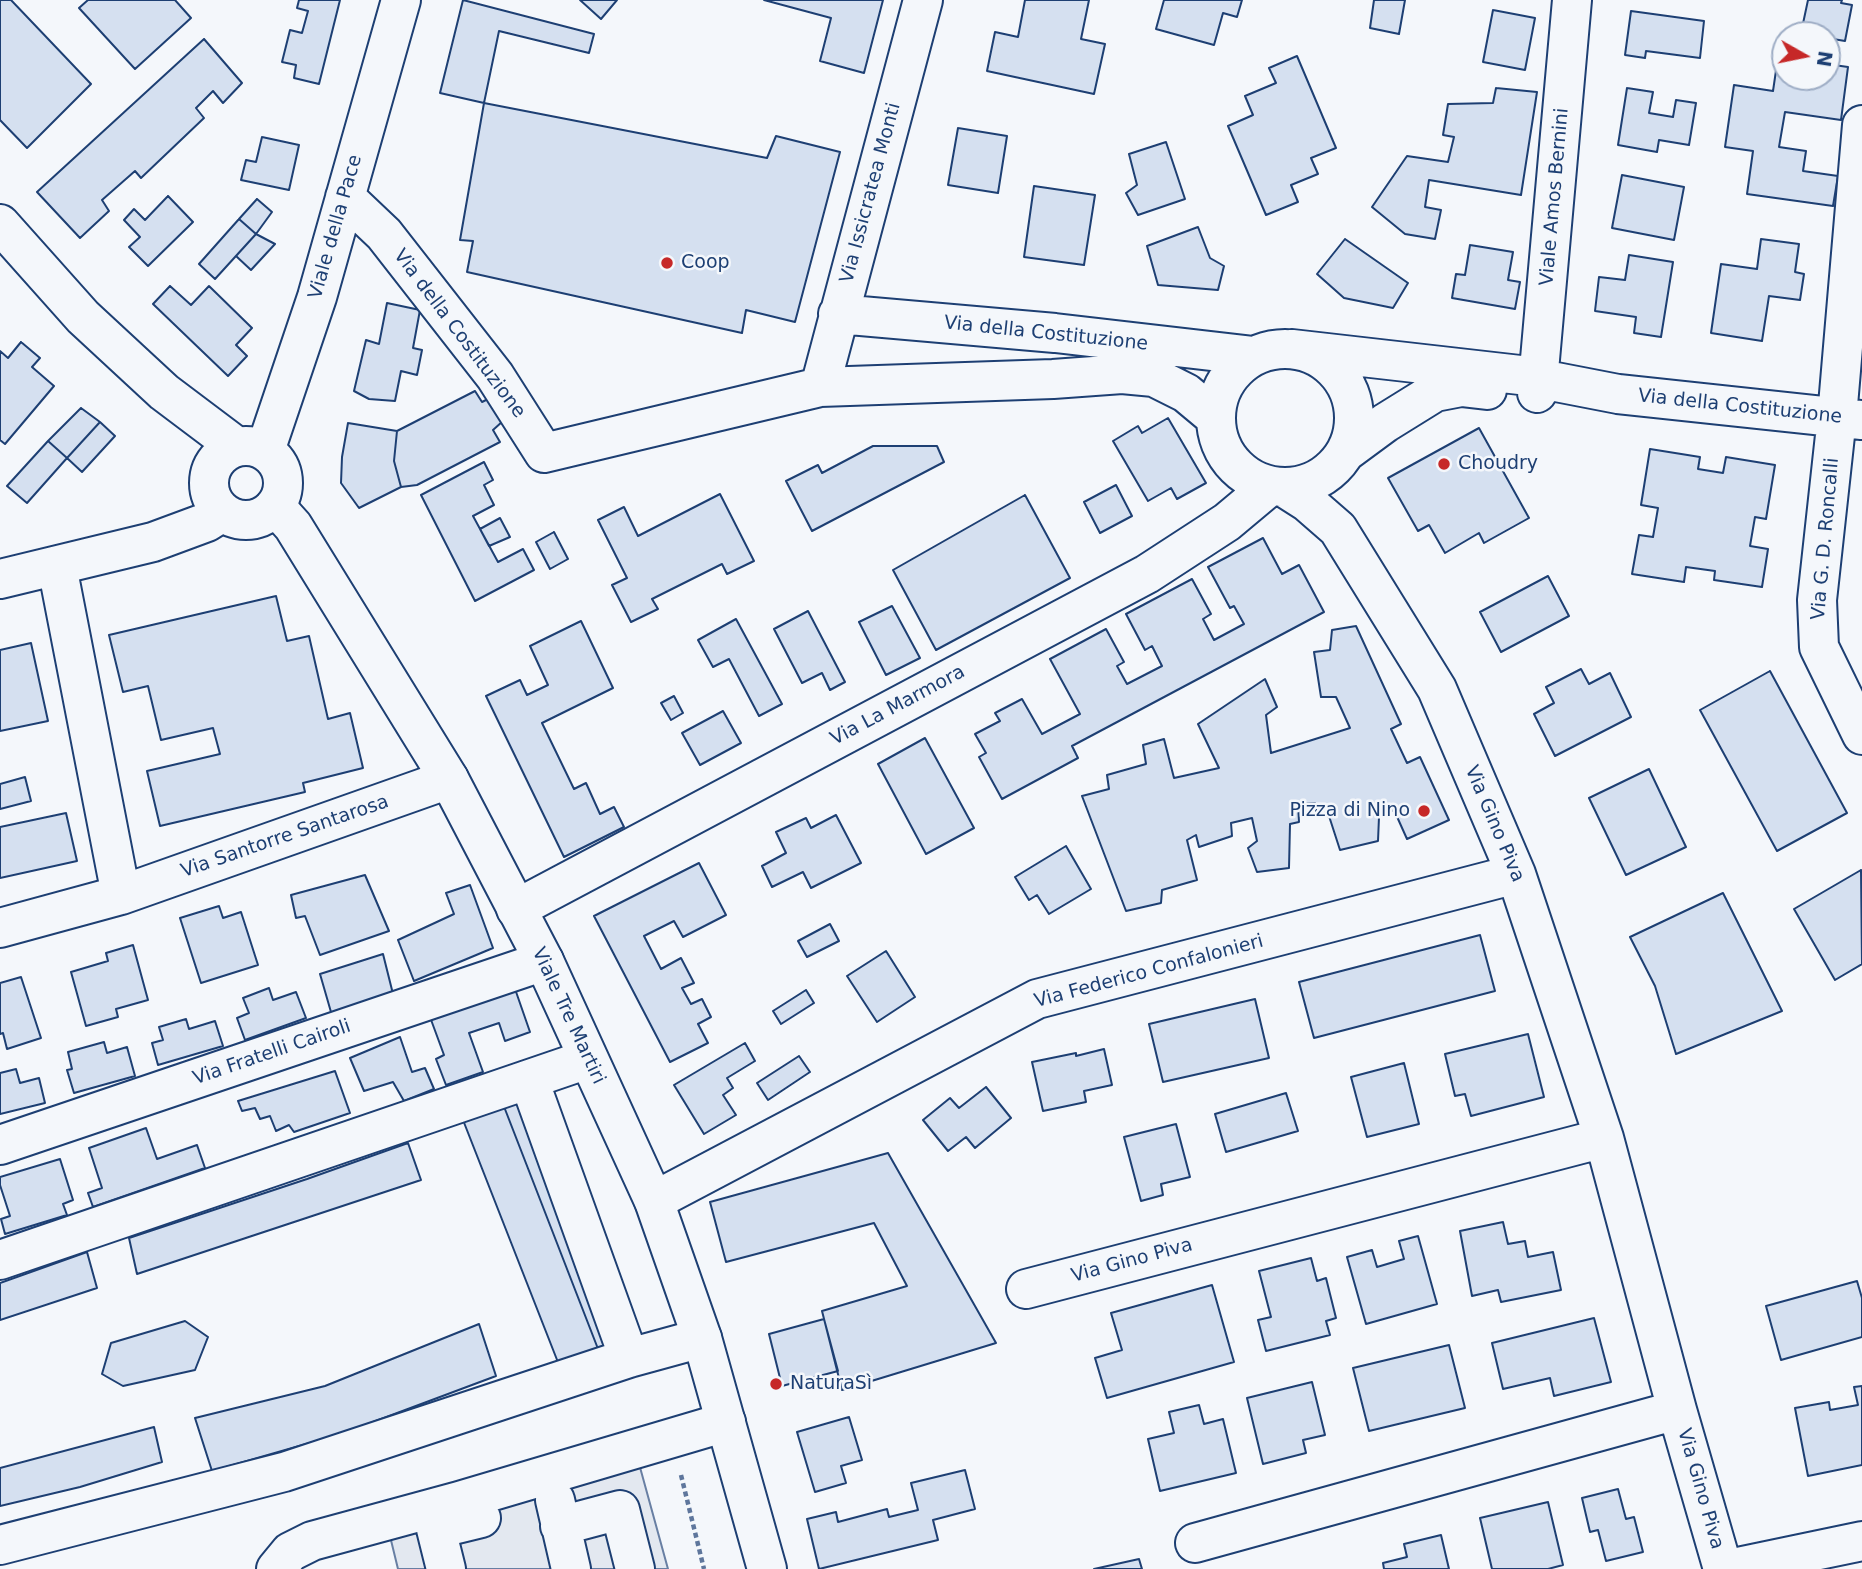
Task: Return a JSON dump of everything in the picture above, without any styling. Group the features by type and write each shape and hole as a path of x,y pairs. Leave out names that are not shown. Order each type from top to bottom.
{"street":[{"name":"Viale della Pace","path":"251,449 317,297 401,0"},
{"name":"Via Issicratea Monti","path":"820,387 922,0"},
{"name":"Viale Amos Bernini","path":"1537,386 1572,0"},
{"name":"Via G. D. Roncalli","path":"1862,125 1850,419 1817,600 1818,647 1854,700 1862,735"},
{"name":"Via della Costituzione","path":"345,197 384,234 486,365 544,453 820,387"},
{"path":"0,224 83,317 164,392 251,449 273,457 282,473 283,489 275,506 268,513 250,520 236,519 223,512 212,497 209,484 211,472 222,456 251,449"},
{"name":"Via della Costituzione","path":"838,314 1055,333 1254,356"},
{"path":"1214,435 1218,399 1226,382 1238,367 1254,356 1273,350 1293,349 1537,386"},
{"path":"1293,349 1314,355 1333,367 1347,385 1354,407 1354,429 1341,459 1331,495 1338,529"},
{"path":"820,387 1053,379 1122,373 1154,377 1186,393 1231,462 1249,477 1272,490 1307,502 1338,529"},
{"name":"Via della Costituzione","path":"1537,386 1850,419"},
{"path":"1272,490 1304,486 1321,478 1385,423 1435,391 1461,387 1537,386"},
{"name":"Via La Marmora","path":"516,909 1147,574 1272,490"},
{"name":"Viale Tre Martiri","path":"275,506 293,526 449,779 544,961 654,1201 702,1338 767,1569"},
{"path":"0,579 153,542 207,522 223,512"},
{"name":"Via Gino Piva","path":"1338,529 1437,689 1516,874 1604,1138 1677,1410 1726,1569"},
{"path":"57,566 121,895"},
{"name":"Via Santorre Santarosa","path":"0,928 121,895 449,779"},
{"name":"Via Federico Confalonieri","path":"654,1201 1037,999 1516,874"},
{"name":"Via Fratelli Cairoli","path":"0,1145 544,961"},
{"path":"0,1260 588,1059"},
{"path":"529,1080 629,1358"},
{"name":"Via Gino Piva","path":"1026,1289 1604,1138"},
{"path":"0,1545 284,1472 629,1358 702,1338"},
{"name":"Via Gino Piva","path":"1195,1544 1677,1410"},
{"path":"446,1569 436,1529 555,1500 642,1447 726,1422"},
{"path":"555,1500 570,1569"},
{"path":"276,1569 290,1552 312,1541 555,1500 620,1510 635,1569"},
{"path":"1726,1569 1862,1541"}],"path":[{"path":"1214,435 1272,490"},
{"path":"642,1447 650,1462 680,1470 704,1569"}],"shaded area":[{"path":"638,1460 668,1569 398,1569 389,1532"}],"building":[{"path":"0,0 11,0 91,84 27,148 0,120"},
{"path":"88,0 175,0 191,18 135,69 79,8"},
{"path":"299,0 340,0 319,84 294,78 296,65 282,62 290,30 302,33 308,11 297,8"},
{"path":"463,0 594,34 589,53 499,31 484,103 440,93"},
{"path":"580,0 617,0 601,19"},
{"path":"764,0 883,0 864,73 820,61 831,18"},
{"path":"1025,0 1089,0 1081,39 1105,44 1094,94 987,71 995,32 1018,37"},
{"path":"1164,0 1242,0 1237,17 1223,13 1214,45 1156,29"},
{"path":"1374,0 1405,0 1399,34 1370,28"},
{"path":"1808,0 1842,0 1841,3 1852,5 1845,41 1841,40 1841,21 1804,21"},
{"path":"1493,10 1535,18 1525,70 1483,62"},
{"path":"1631,11 1704,21 1700,58 1646,51 1645,58 1625,55"},
{"path":"204,39 242,83 223,103 213,91 196,108 204,118 141,178 135,171 102,200 109,211 80,238 37,192"},
{"path":"1297,56 1336,148 1311,158 1318,174 1291,185 1298,202 1266,215 1228,126 1253,115 1245,96 1276,83 1269,68"},
{"path":"1841,66 1848,67 1841,120 1785,112 1779,147 1806,151 1803,171 1838,176 1833,206 1747,194 1753,151 1725,147 1734,85 1771,91 1841,91"},
{"path":"1496,88 1537,92 1521,195 1429,180 1425,207 1441,210 1435,239 1405,234 1372,207 1407,156 1448,162 1454,137 1443,135 1448,104 1493,103"},
{"path":"1627,88 1653,92 1649,113 1673,117 1676,100 1696,103 1689,145 1659,140 1657,152 1618,145"},
{"path":"484,103 767,158 776,136 840,152 795,322 746,310 742,333 467,272 473,241 460,240"},
{"path":"958,128 1007,136 998,193 948,185"},
{"path":"262,137 299,145 289,190 241,180 246,160 256,162"},
{"path":"1166,142 1185,199 1138,215 1126,193 1137,185 1129,154"},
{"path":"1622,175 1684,187 1674,240 1612,228"},
{"path":"1034,186 1095,195 1084,265 1024,257"},
{"path":"168,196 193,222 148,266 129,247 140,237 124,220 134,209 145,220"},
{"path":"257,199 272,212 256,234 239,219"},
{"path":"239,219 256,234 215,279 199,264"},
{"path":"1198,227 1210,258 1224,266 1218,290 1158,285 1147,246"},
{"path":"256,234 275,244 251,270 236,256"},
{"path":"1345,239 1408,283 1393,308 1344,298 1317,274"},
{"path":"1761,239 1799,244 1795,272 1804,274 1800,300 1769,296 1762,341 1711,333 1721,264 1757,269"},
{"path":"1470,245 1513,252 1508,280 1520,282 1515,309 1452,298 1456,274 1465,275"},
{"path":"1629,255 1673,262 1661,337 1634,333 1636,317 1595,311 1599,277 1625,280"},
{"path":"170,286 191,305 209,286 252,328 236,345 247,356 228,376 153,304"},
{"path":"387,303 420,310 413,348 422,350 417,375 401,371 395,401 369,399 354,391 366,340 379,344"},
{"path":"21,342 40,358 32,367 54,386 5,444 0,440 0,351 8,358"},
{"path":"475,391 482,402 492,397 503,421 493,430 500,442 417,485 401,487 394,461 397,431"},
{"path":"81,408 100,422 67,458 48,441"},
{"path":"1168,418 1206,483 1177,499 1171,488 1148,501 1113,441 1138,426 1142,433"},
{"path":"100,422 115,436 82,472 67,458"},
{"path":"348,423 397,431 394,461 401,487 359,508 341,483"},
{"path":"1479,428 1529,518 1484,543 1479,533 1445,553 1429,525 1418,531 1388,478"},
{"path":"48,441 67,458 27,503 7,486"},
{"path":"873,446 937,446 944,462 812,531 786,481 818,465 822,473"},
{"path":"1650,449 1700,457 1698,469 1723,473 1726,457 1775,465 1766,519 1755,517 1750,546 1768,549 1762,587 1714,580 1715,571 1686,567 1684,582 1632,574 1639,535 1653,537 1658,508 1641,505"},
{"path":"484,462 493,480 484,485 494,505 473,516 498,562 523,549 534,570 475,601 421,495"},
{"path":"1116,485 1132,516 1100,533 1084,502"},
{"path":"720,494 754,561 727,574 722,564 652,599 658,609 631,622 612,585 627,578 598,520 624,507 638,536"},
{"path":"1025,495 1070,578 936,650 893,570"},
{"path":"500,518 510,537 489,546 480,529"},
{"path":"554,532 568,559 550,569 536,542"},
{"path":"1263,538 1282,574 1299,565 1324,612 1072,746 1078,758 1002,799 979,757 986,753 975,734 1000,721 995,713 1022,699 1042,734 1080,714 1050,659 1106,629 1124,662 1117,666 1127,684 1162,666 1152,646 1145,650 1126,614 1192,579 1211,614 1203,619 1214,640 1244,624 1234,606 1230,608 1208,567"},
{"path":"1548,576 1569,616 1501,652 1480,612"},
{"path":"276,596 287,641 309,636 328,719 350,713 363,768 303,783 305,792 160,826 147,771 220,754 213,728 161,740 148,686 123,692 109,635"},
{"path":"892,606 920,658 886,675 859,622"},
{"path":"808,611 845,682 830,690 822,673 802,683 774,629"},
{"path":"736,619 782,704 759,716 729,659 713,667 698,640"},
{"path":"581,621 613,688 542,723 574,789 586,783 600,814 614,807 624,827 564,857 486,696 520,680 527,695 548,685 530,646"},
{"path":"1356,626 1401,724 1391,729 1407,763 1420,757 1449,820 1407,839 1394,810 1379,817 1378,841 1340,850 1329,816 1317,817 1315,803 1298,804 1299,822 1290,824 1289,868 1257,872 1248,848 1257,841 1252,818 1231,823 1232,836 1199,847 1196,835 1187,840 1197,880 1162,890 1161,903 1126,911 1082,796 1109,789 1107,775 1146,764 1143,745 1164,739 1174,778 1219,768 1198,724 1265,679 1277,707 1266,715 1271,753 1350,728 1336,697 1321,697 1314,652 1330,650 1332,630"},
{"path":"31,643 48,721 0,731 0,650"},
{"path":"1581,669 1589,684 1610,673 1631,717 1555,756 1534,714 1554,703 1546,687"},
{"path":"1770,671 1847,813 1777,851 1700,710"},
{"path":"674,696 683,713 671,720 661,703"},
{"path":"723,711 741,743 700,765 682,733"},
{"path":"925,738 974,828 926,854 878,764"},
{"path":"1649,769 1686,847 1626,875 1589,798"},
{"path":"25,777 31,801 0,809 0,784"},
{"path":"66,813 77,861 0,878 0,827"},
{"path":"836,815 861,863 811,888 803,872 772,887 762,866 786,853 776,832 806,818 811,828"},
{"path":"1066,846 1091,889 1049,914 1037,895 1029,900 1015,877"},
{"path":"699,863 726,915 683,937 674,921 644,936 661,969 681,958 694,983 682,988 691,1004 702,999 711,1017 698,1024 708,1043 670,1062 594,916"},
{"path":"1861,870 1862,964 1835,980 1794,909"},
{"path":"365,875 389,931 320,955 305,916 296,918 291,895"},
{"path":"470,885 493,948 414,981 398,940 454,914 446,893"},
{"path":"1723,893 1782,1011 1676,1054 1655,986 1630,937"},
{"path":"219,906 223,918 241,912 258,965 201,983 180,918"},
{"path":"830,924 839,941 807,957 798,941"},
{"path":"1480,935 1495,991 1314,1038 1299,982"},
{"path":"133,945 148,1000 116,1009 118,1017 86,1026 71,972 108,961 106,953"},
{"path":"886,951 915,997 877,1022 847,976"},
{"path":"383,954 394,998 333,1019 320,974"},
{"path":"21,977 41,1038 7,1049 3,1033 0,1034 0,983"},
{"path":"514,986 530,1032 505,1041 499,1023 469,1033 483,1072 446,1085 436,1059 444,1055 430,1017"},
{"path":"269,988 273,1000 296,992 306,1018 245,1040 237,1018 249,1013 243,998"},
{"path":"806,990 814,1003 781,1024 773,1011"},
{"path":"1255,999 1269,1058 1163,1082 1149,1024"},
{"path":"186,1019 189,1029 215,1021 223,1046 158,1065 152,1043 163,1040 159,1027"},
{"path":"1528,1034 1544,1097 1471,1116 1465,1094 1455,1096 1445,1054"},
{"path":"400,1037 412,1072 425,1068 434,1089 404,1101 393,1082 364,1091 350,1058"},
{"path":"104,1042 107,1053 127,1047 135,1076 74,1093 67,1070 72,1069 68,1052"},
{"path":"745,1043 755,1061 727,1078 733,1088 723,1095 736,1115 704,1134 674,1085"},
{"path":"1104,1049 1112,1085 1084,1091 1086,1102 1043,1111 1032,1062"},
{"path":"799,1056 810,1072 768,1100 757,1083"},
{"path":"1404,1063 1419,1124 1367,1137 1351,1077"},
{"path":"16,1069 20,1083 39,1078 45,1103 0,1114 0,1073"},
{"path":"335,1071 350,1113 294,1132 289,1125 276,1131 270,1116 260,1119 255,1108 242,1111 238,1101"},
{"path":"986,1087 1011,1118 975,1148 966,1137 948,1151 923,1120 950,1098 959,1108"},
{"path":"1286,1093 1298,1131 1226,1152 1215,1114"},
{"path":"525,1097 619,1345 600,1354 503,1104"},
{"path":"503,1104 600,1354 561,1370 463,1120"},
{"path":"1176,1124 1190,1177 1161,1184 1163,1195 1141,1201 1124,1137"},
{"path":"146,1128 157,1159 197,1145 205,1168 93,1207 88,1193 102,1188 89,1148"},
{"path":"408,1143 421,1180 137,1274 129,1238"},
{"path":"888,1153 996,1343 842,1390 822,1311 907,1286 874,1223 726,1262 710,1202"},
{"path":"60,1159 73,1200 63,1204 67,1215 5,1234 1,1219 10,1216 0,1177"},
{"path":"1503,1222 1508,1244 1525,1241 1528,1257 1553,1252 1561,1290 1501,1302 1498,1290 1472,1296 1460,1231"},
{"path":"1418,1236 1437,1304 1366,1324 1347,1257 1372,1250 1377,1267 1404,1259 1399,1241"},
{"path":"87,1252 97,1288 0,1320 0,1283"},
{"path":"1311,1258 1317,1281 1326,1278 1336,1318 1326,1321 1330,1335 1266,1351 1258,1320 1271,1317 1259,1271"},
{"path":"1857,1281 1862,1298 1862,1337 1781,1360 1766,1306"},
{"path":"1212,1285 1234,1362 1107,1398 1095,1358 1122,1350 1111,1313"},
{"path":"1594,1318 1611,1382 1554,1396 1550,1378 1503,1389 1492,1343"},
{"path":"824,1319 838,1371 782,1386 769,1334"},
{"path":"185,1321 208,1337 195,1370 123,1386 102,1374 111,1343"},
{"path":"479,1324 496,1376 341,1434 212,1471 195,1418 325,1386"},
{"path":"1449,1345 1465,1408 1369,1431 1353,1368"},
{"path":"1312,1382 1325,1435 1303,1440 1306,1453 1263,1464 1247,1398"},
{"path":"1862,1386 1862,1465 1808,1476 1795,1408 1829,1402 1830,1410 1858,1405 1854,1387"},
{"path":"1199,1405 1204,1424 1223,1419 1236,1473 1160,1491 1148,1439 1174,1433 1169,1412"},
{"path":"849,1417 862,1460 841,1466 846,1483 815,1492 797,1432"},
{"path":"154,1427 162,1462 80,1487 0,1506 0,1468"},
{"path":"965,1470 975,1509 933,1520 938,1540 819,1569 807,1519 836,1512 838,1522 887,1509 889,1517 918,1510 911,1483"},
{"path":"1618,1489 1626,1519 1634,1517 1643,1552 1606,1561 1598,1530 1590,1532 1582,1498"},
{"path":"1548,1502 1563,1565 1548,1569 1492,1569 1480,1518"},
{"path":"1441,1535 1449,1569 1384,1569 1383,1563 1407,1557 1404,1544"},
{"path":"1139,1559 1142,1569 1094,1569"}],"place":[{"name":"Coop","path":"667,263"},
{"name":"Choudry","path":"1444,464"},
{"name":"Pizza di Nino","path":"1424,811"},
{"name":"NaturaSì","path":"776,1384"}]}
